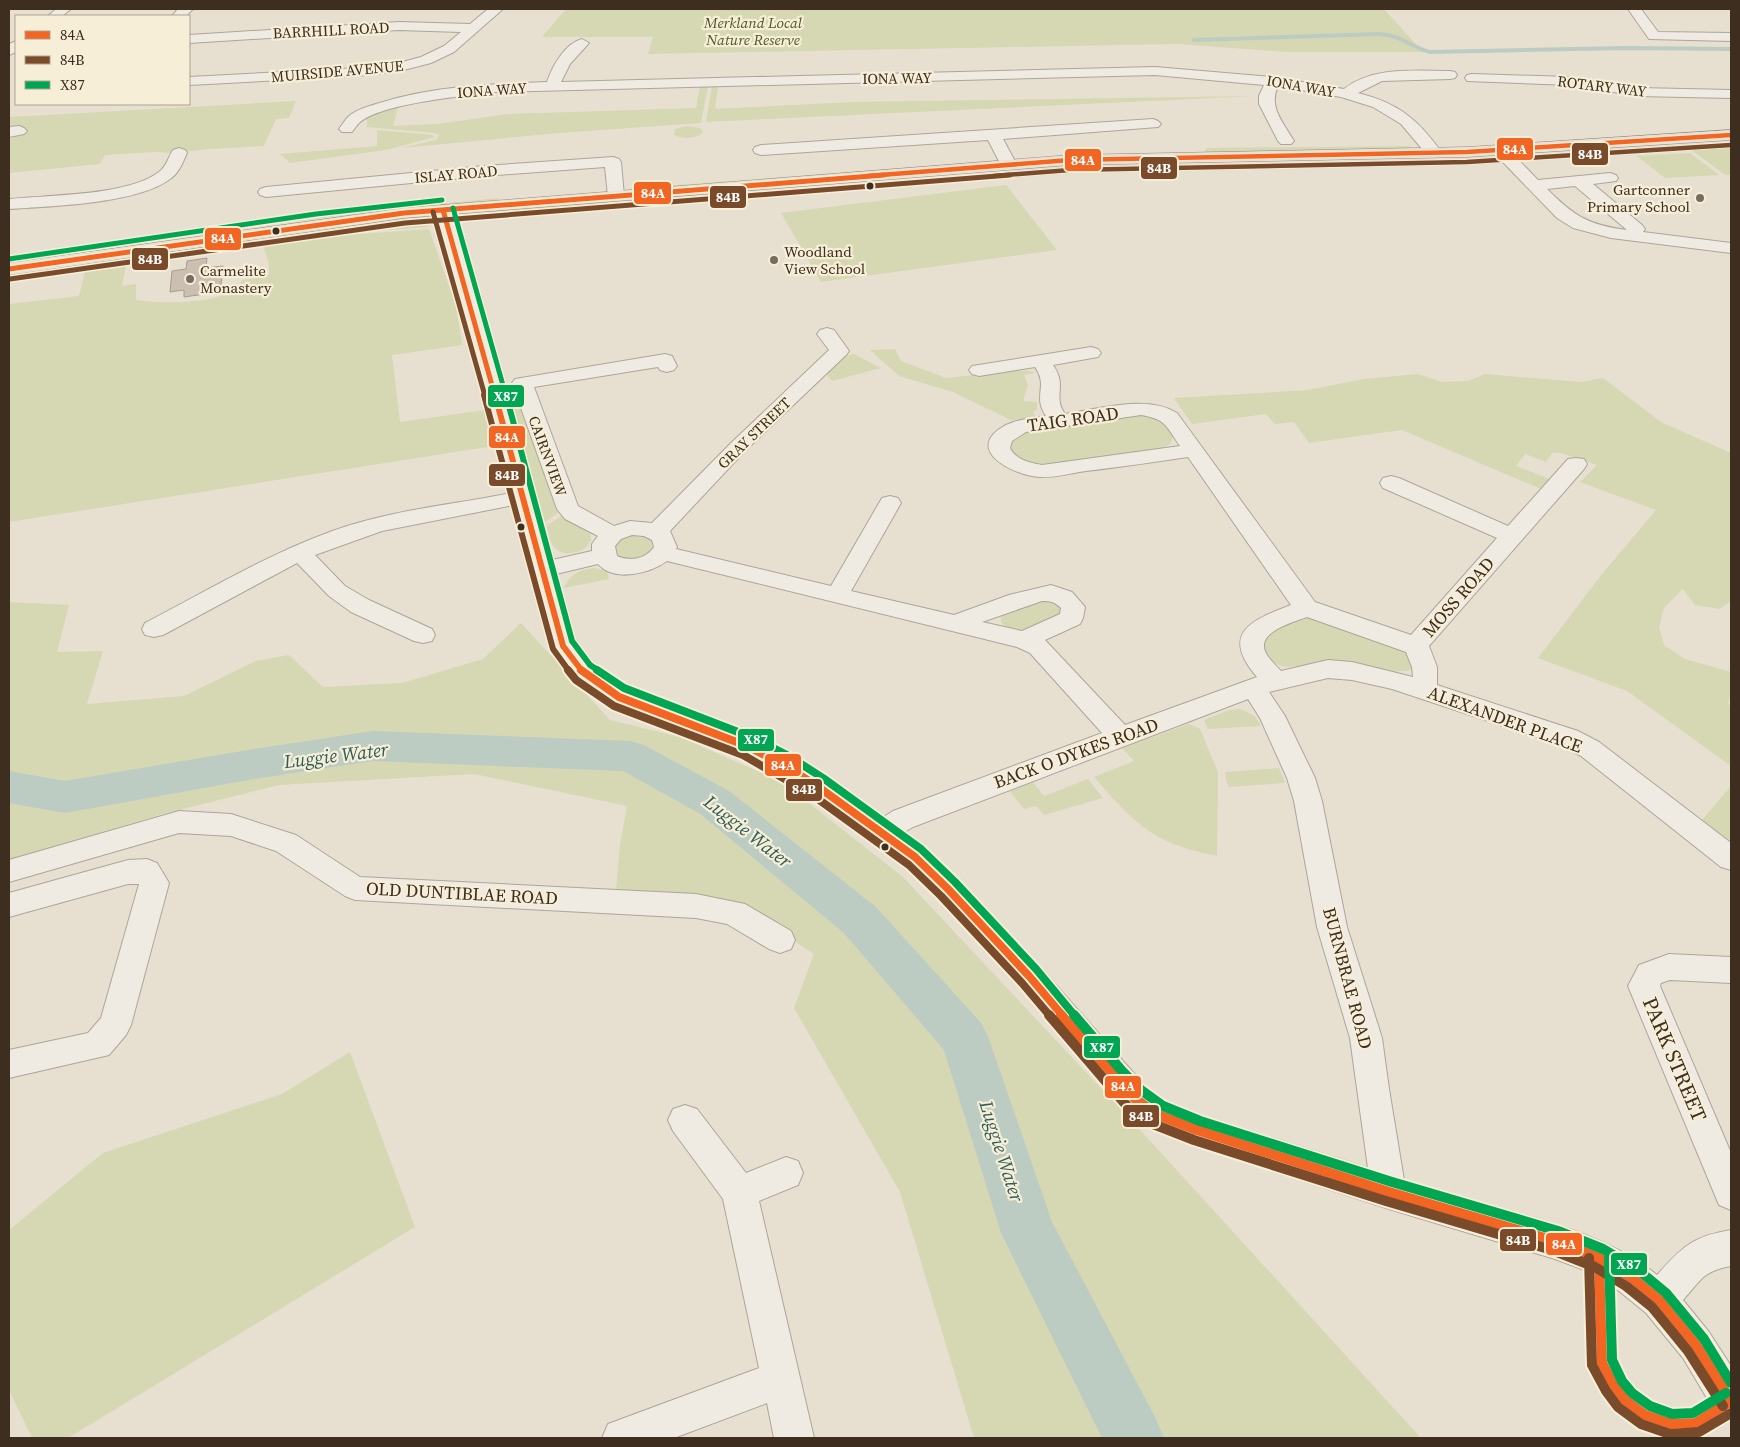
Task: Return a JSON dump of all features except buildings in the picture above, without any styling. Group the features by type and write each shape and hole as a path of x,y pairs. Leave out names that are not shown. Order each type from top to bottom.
{"main road":[{"path":"9,269 317,224 443,210 1009,165 1127,158 1501,151 1731,135"}],"street":[{"name":"MUIRSIDE AVENUE","path":"190,81 392,78 415,64 449,49 496,9"},
{"path":"1635,9 1654,36 1731,37"},
{"name":"BARRHILL ROAD","path":"190,39 399,26 474,28"},
{"path":"553,86 557,71 562,62 582,44"},
{"name":"IONA WAY","path":"347,129 352,120 364,113 414,97 496,88 832,74 1136,70 1218,74 1274,81 1347,94 1395,112 1414,126 1434,153"},
{"path":"1347,94 1356,85 1379,77 1450,75"},
{"path":"392,78 407,95 414,97"},
{"name":"ROTARY WAY","path":"1472,78 1570,81 1638,92 1731,94"},
{"path":"1274,81 1266,96 1266,104 1286,141"},
{"path":"761,150 1153,124"},
{"path":"994,134 1009,165"},
{"path":"1501,151 1563,214 1589,228 1619,234 1731,248"},
{"path":"9,204 105,194 137,188 166,175 179,154"},
{"name":"ISLAY ROAD","path":"266,192 465,172 613,162 616,196"},
{"path":"1534,185 1610,178"},
{"path":"1579,181 1636,230"},
{"path":"443,210 563,646 583,672 600,686 618,697 747,746 782,764 915,857 948,889 1029,976 1115,1078 1134,1098 1158,1115 1197,1130 1389,1192 1555,1241 1599,1258 1632,1278 1659,1300 1696,1345 1731,1401"},
{"path":"1589,221 1622,218"},
{"name":"GRAY STREET","path":"660,542 738,447 839,351 827,334"},
{"path":"979,370 1091,354"},
{"name":"CAIRNVIEW","path":"660,542 648,564 632,567 616,565 608,561 608,545 568,509 558,486 522,382 665,360 667,366"},
{"path":"1040,361 1049,372 1053,383 1050,407 1060,421"},
{"name":"TAIG ROAD","path":"1194,450 1042,470 1018,466 1007,459 1001,452 999,445 1001,439 1011,430 1141,409 1162,412 1170,417 1194,450 1306,608"},
{"name":"MOSS ROAD","path":"1423,690 1426,678 1423,658 1416,646 1576,464"},
{"path":"1391,483 1512,536"},
{"path":"154,629 300,553 355,532 388,522 523,497"},
{"path":"837,595 890,503"},
{"path":"543,570 608,545 621,530 639,528 660,542 837,595 1024,640 1039,647 1121,736"},
{"path":"300,553 338,591 360,606 423,635"},
{"path":"953,624 1039,594 1050,593 1059,595 1070,602 1073,607 1071,618 1024,640"},
{"path":"1264,684 1250,644 1252,636 1259,628 1306,608 1416,646"},
{"name":"ALEXANDER PLACE","path":"1264,684 1328,669 1374,675 1581,744 1731,859"},
{"name":"BACK O DYKES ROAD","path":"882,833 903,819 1264,684"},
{"name":"BURNBRAE ROAD","path":"1264,684 1272,716 1301,778 1308,801 1332,927 1366,1038 1372,1089 1389,1192"},
{"name":"OLD DUNTIBLAE ROAD","path":"9,871 178,822 230,824 286,843 355,888 696,906 734,914 780,940"},
{"path":"9,905 128,872 147,871 154,883 115,1025 98,1046 9,1064"},
{"name":"PARK STREET","path":"1731,970 1669,967 1650,974 1644,986 1731,1193"},
{"path":"685,1120 739,1192 794,1438"},
{"path":"739,1192 786,1172"},
{"path":"1659,1300 1693,1261 1709,1252 1731,1248"},
{"path":"622,1438 781,1379"}],"green space":[{"name":"Merkland Local Nature Reserve","path":"566,9 1384,9 1423,52 1287,52 1178,44 648,54 653,37 542,37"},
{"path":"700,86 708,86 701,123 559,133 401,148 436,140 439,135 367,127 367,117 398,107 393,126 438,124 508,114 696,108"},
{"path":"712,86 718,86 715,109 853,102 1257,96 706,122"},
{"path":"296,101 289,118 276,119 264,146 175,153 154,152 105,155 100,164 9,173 9,140 19,134 22,127 9,128 9,117"},
{"path":"687,126 700,128 703,132 700,135 689,138 674,135 675,129"},
{"path":"377,130 433,135 435,137 386,150 290,163 280,154 377,146"},
{"path":"1410,146 1413,150 1204,152 1207,148"},
{"path":"1731,146 1731,175 1725,175 1690,149"},
{"path":"1690,153 1719,175 1665,178 1637,156"},
{"path":"984,163 630,190 636,188"},
{"path":"1006,185 1057,250 821,282 781,213"},
{"path":"499,198 499,202 394,210 260,225 262,221"},
{"path":"612,200 612,202 465,222 477,215 493,211"},
{"path":"420,216 437,222 427,227 270,239 270,236 331,225"},
{"path":"429,229 456,306 462,345 392,355 400,422 486,410 494,446 9,522 9,304 79,296 86,266 127,260 122,286 136,284 136,300 177,302 209,299 223,295 242,280 269,275 269,265 262,241"},
{"path":"895,349 901,361 946,378 975,375 976,377 1023,370 1036,373 1024,375 1028,385 1023,401 1037,402 1037,410 1033,411 1035,416 1013,421 953,392 899,376 870,350"},
{"path":"854,354 881,368 832,381 825,373 842,356"},
{"path":"1417,374 1443,382 1468,381 1485,374 1581,382 1603,378 1661,422 1731,453 1731,601 1720,609 1695,605 1683,589 1664,608 1659,627 1664,645 1685,659 1731,672 1731,696 1728,702 1731,708 1731,766 1627,691 1538,658 1602,574 1656,510 1580,482 1597,465 1561,453 1552,453 1546,462 1525,454 1516,466 1552,480 1541,489 1402,430 1309,443 1294,422 1275,424 1266,414 1192,424 1174,398 1308,390 1364,379"},
{"path":"504,389 517,390 561,511 545,522"},
{"path":"1141,415 1165,422 1174,434 1170,444 1161,449 1041,466 1014,458 1007,442 1021,431"},
{"path":"563,515 590,530 587,532 590,533 591,540 585,548 576,552 565,553 560,552 552,545 546,526"},
{"path":"633,533 652,537 655,549 631,560 615,554 613,545 615,541"},
{"path":"594,568 607,571 609,579 564,588 569,579 576,574"},
{"path":"1045,599 1063,606 1061,616 1038,626 1021,630 1013,630 1001,622 1001,615"},
{"path":"9,602 69,605 57,652 103,651 87,704 184,696 256,661 289,655 323,687 402,683 483,659 521,623 610,720 680,737 782,782 903,877 1153,1144 1421,1438 974,1438 900,1192 794,1008 814,954 756,916 706,896 616,890 620,845 627,806 474,774 279,785 159,815 9,860"},
{"path":"1310,617 1401,649 1407,653 1413,665 1411,670 1390,672 1323,664 1288,667 1279,665 1266,658 1261,639 1270,631"},
{"path":"1240,709 1255,716 1261,726 1208,729 1204,720 1229,710"},
{"path":"1189,724 1200,729 1218,772 1217,856 1177,845 1147,830 1094,777 1134,761 1122,748"},
{"path":"1279,768 1285,783 1229,787 1226,780 1225,772"},
{"path":"1030,779 1044,796 1088,779 1103,798 1044,815 1036,806 1024,809 1006,787"},
{"path":"1731,786 1731,844 1702,820"},
{"path":"350,1052 415,1227 68,1438 32,1438 9,1390 9,1230 103,1153 282,1094"}],"waterway":[{"path":"1194,40 1379,34 1400,39 1430,52 1626,48 1731,49"},
{"name":"Luggie Water","path":"9,787 65,797 254,764 373,746 565,755 630,756 714,802 860,920 965,1039 1028,1233 1134,1438"}],"transit line":[{"name":"84A","path":"9,269 404,213 1070,160 1467,152 1731,135"},
{"name":"84B","path":"10,279 405,223 1070,170 1467,162 1731,145"},
{"name":"X87","path":"9,259 316,214 442,200"},
{"name":"X87","path":"453,208 521,448 572,641 590,665 624,688 751,737 787,755 823,778 921,849 955,882 1036,969 1122,1071 1141,1090 1163,1106 1200,1121 1392,1182 1558,1231 1603,1249 1637,1269 1666,1293 1704,1339 1731,1383"},
{"name":"84A","path":"443,210 511,451 563,646 583,672 619,697 747,746 782,764 817,786 915,857 948,889 1029,976 1115,1078 1134,1098 1158,1115 1197,1130 1389,1192 1555,1241 1599,1258 1632,1278 1659,1300 1696,1345 1731,1401"},
{"name":"84B","path":"433,212 553,649 576,680 614,706 743,755 777,773 811,794 909,865 941,896 1022,983 1127,1106 1153,1124 1194,1140 1386,1201 1552,1250 1595,1267 1626,1286 1652,1307 1688,1351 1723,1406"},
{"name":"84B","path":"1589,1258 1592,1365 1606,1391 1618,1407 1641,1424 1670,1434 1699,1432 1731,1413"},
{"name":"84A","path":"1599,1258 1602,1363 1614,1386 1625,1400 1645,1415 1671,1424 1696,1423 1731,1401"},
{"name":"X87","path":"1609,1258 1612,1360 1622,1381 1632,1393 1650,1406 1672,1414 1693,1413 1726,1393"}],"place":[{"name":"Gartconner Primary School","path":"1700,198"},
{"name":"Woodland View School","path":"774,260"},
{"name":"Carmelite Monastery","path":"190,279"}]}
